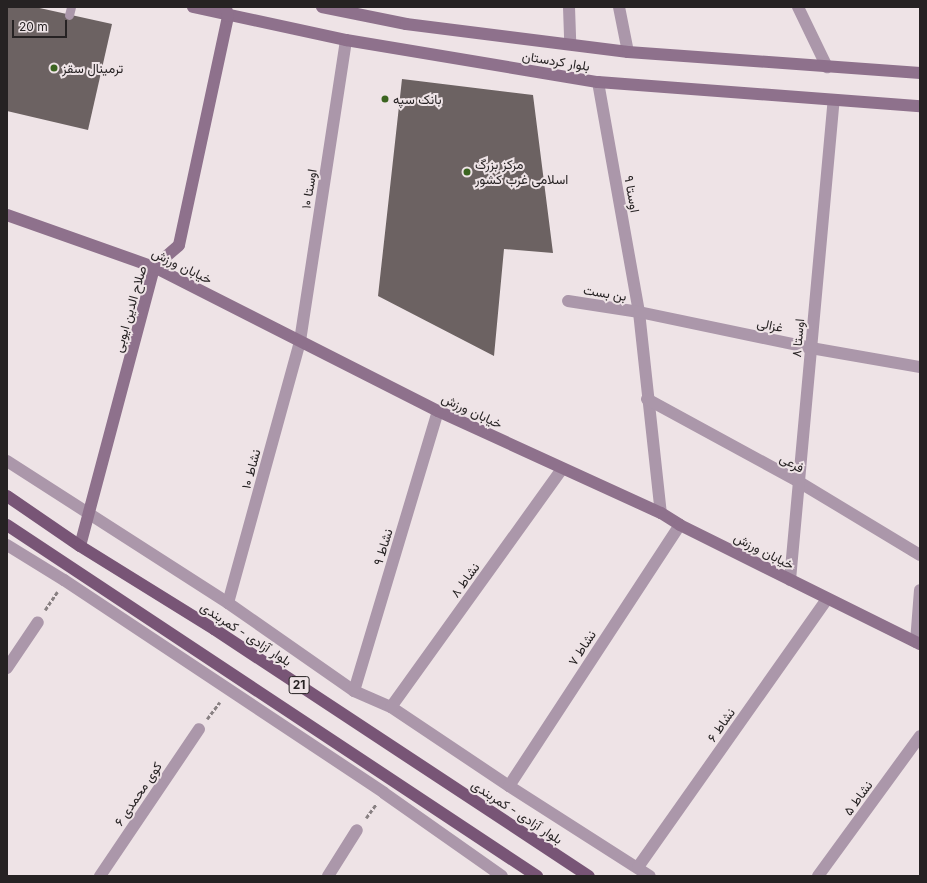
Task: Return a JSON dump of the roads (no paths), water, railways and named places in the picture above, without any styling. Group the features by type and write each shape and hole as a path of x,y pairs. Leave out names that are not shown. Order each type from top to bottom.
{"main road":[{"name":"بلوار آزادی - کمربندی","path":"7,496 80,546 214,629 589,876"},
{"name":"21","path":"7,525 537,876"}],"street":[{"name":"بلوار کردستان","path":"193,7 227,11 346,40 598,82 920,106"},
{"name":"بلوار کردستان","path":"322,7 406,24 628,52 920,73"},
{"path":"569,7 570,44"},
{"path":"619,7 628,52"},
{"path":"798,7 827,67"},
{"name":"صلاح الدین ایوبی","path":"80,546 154,267 179,245 227,11"},
{"name":"اوستا ۱۰","path":"300,341 346,40"},
{"name":"اوستا ۹","path":"598,82 638,312 661,513"},
{"name":"اوستا ۸","path":"790,580 834,100"},
{"name":"خیابان ورزش","path":"7,215 154,267 438,411 661,513 680,525 918,643"},
{"name":"بن بست","path":"568,301 638,312"},
{"name":"غزالی","path":"638,312 811,348 920,367"},
{"name":"نشاط ۱۰","path":"228,603 300,341"},
{"name":"فرعی","path":"648,399 799,482 920,555"},
{"name":"نشاط ۹","path":"354,691 438,411"},
{"path":"7,461 228,603 354,691 392,707 509,786 650,876"},
{"name":"نشاط ۸","path":"392,707 562,468"},
{"name":"نشاط ۷","path":"509,786 680,525"},
{"path":"7,545 64,580 228,691 384,793 502,876"},
{"path":"918,643 920,590"},
{"name":"نشاط ۶","path":"638,867 827,599"},
{"path":"7,668 38,622"},
{"name":"کوی محمدی ۶","path":"100,876 200,728"},
{"name":"نشاط ۵","path":"818,876 920,736"},
{"path":"328,876 357,830"}],"place":[{"name":"ترمینال سقز","path":"54,68"},
{"name":"بانک سپه","path":"385,99"},
{"name":"مرکز بزرگ اسلامی غرب کشور","path":"467,172"}]}
